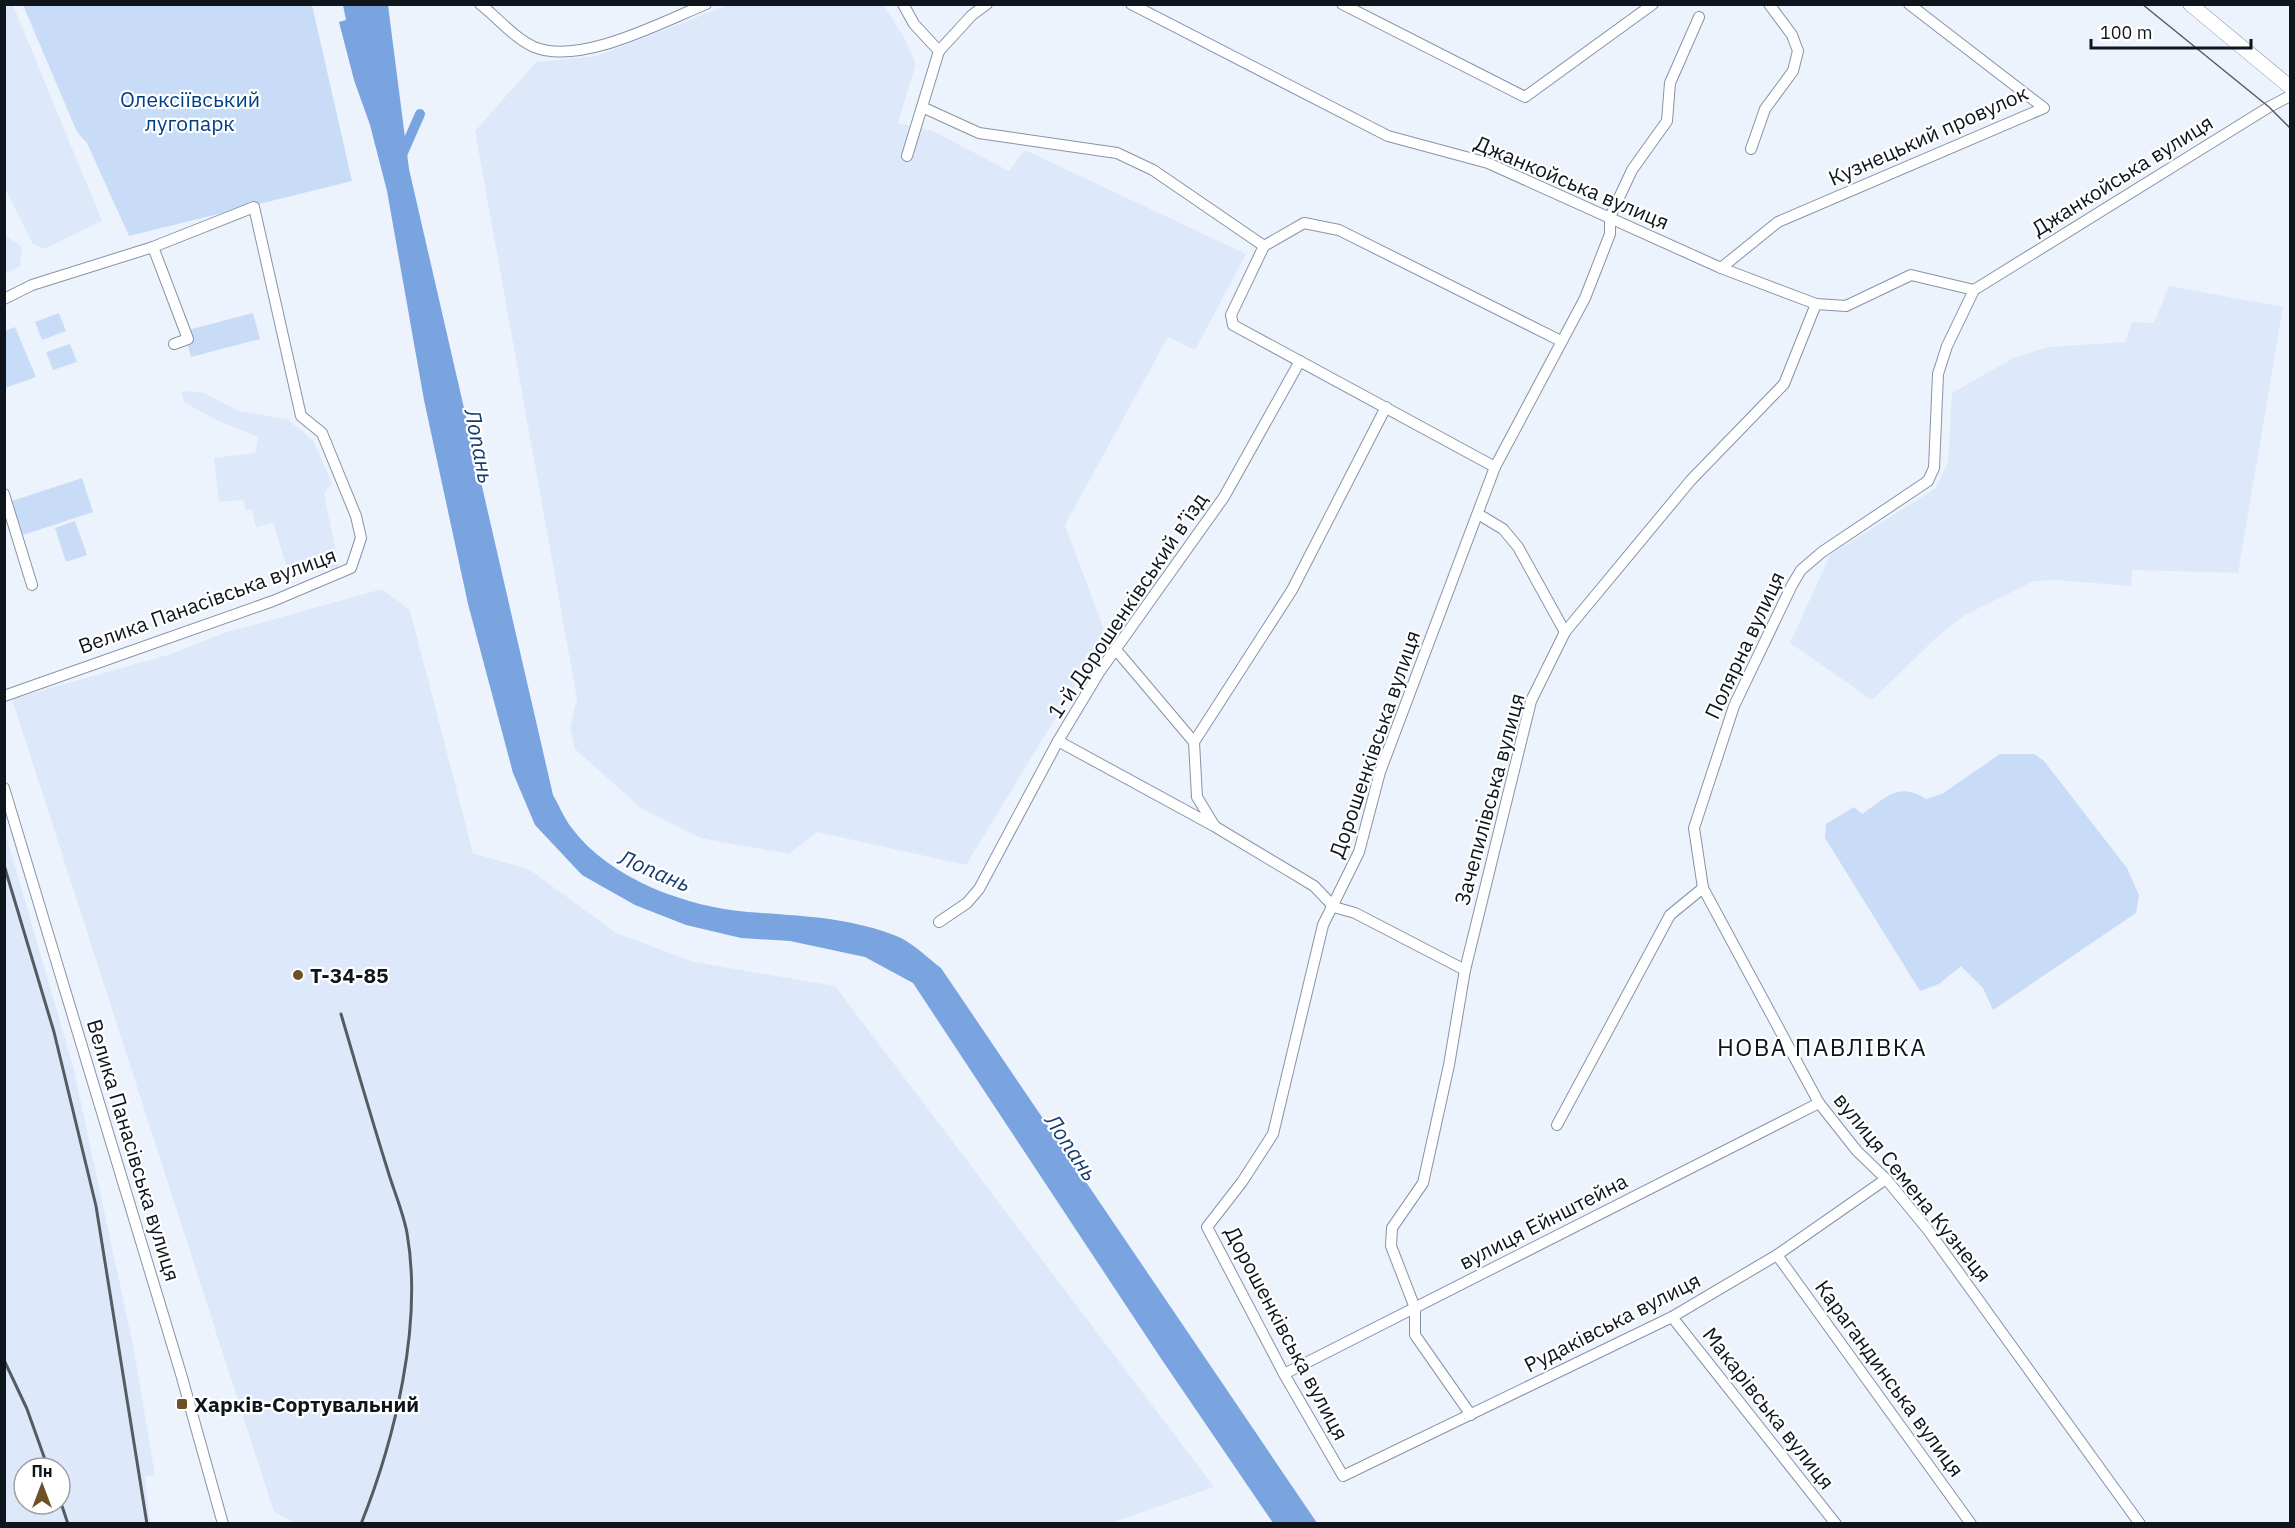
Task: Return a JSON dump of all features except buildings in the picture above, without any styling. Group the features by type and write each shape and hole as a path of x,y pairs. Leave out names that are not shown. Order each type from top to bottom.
{"main road":[{"path":"2190,4 2290,87"}],"street":[{"path":"480,4 535,47 567,52 596,48 706,4"},
{"path":"903,4 914,24 939,51"},
{"path":"907,156 939,51 972,15 987,4"},
{"name":"Джанкойська вулиця","path":"1131,4 1388,136 1488,163 1721,268 1816,304 1846,306 1911,275 1974,290 2262,111 2290,96"},
{"path":"1342,4 1525,97 1653,4"},
{"path":"1750,149 1765,109 1793,71 1798,51 1792,35 1769,4"},
{"name":"Кузнецький провулок","path":"1721,268 1778,222 2044,108 1908,4"},
{"name":"Дорошенківська вулиця","path":"1343,1476 1284,1374 1207,1227 1242,1182 1273,1134 1323,925 1334,907 1359,852 1380,772 1495,467 1585,298 1610,234 1610,217 1632,171 1667,121 1670,83 1699,17"},
{"path":"922,107 979,133 1117,153 1153,170 1264,246"},
{"name":"Велика Панасівська вулиця","path":"4,299 32,285 153,247 254,207 301,416 322,433 356,516 361,538 360,548 351,568 273,601 4,696"},
{"path":"1495,467 1233,325 1231,315 1264,246 1304,223 1339,230 1561,341"},
{"path":"153,247 188,339 174,344"},
{"name":"Полярна вулиця","path":"1703,888 1694,828 1734,706 1801,570 1822,552 1928,481 1934,468 1938,374 1947,346 1974,290"},
{"name":"Зачепилівська вулиця","path":"1471,1415 1415,1335 1415,1308 1391,1246 1392,1228 1423,1183 1449,1065 1465,970 1531,701 1565,632 1691,480 1784,384 1816,304"},
{"name":"1-й Дорошенківський в’їзд","path":"939,922 967,903 979,889 1058,741 1100,671 1117,651 1224,497 1300,361"},
{"path":"1214,826 1197,797 1194,742 1292,590 1386,407"},
{"path":"4,494 32,585"},
{"path":"1478,514 1503,529 1518,547 1565,632"},
{"path":"1117,651 1194,742"},
{"path":"1058,741 1214,826 1314,886 1334,907 1355,913 1465,970"},
{"name":"Велика Панасівська вулиця","path":"4,788 182,1374 224,1524"},
{"path":"1557,1125 1670,915 1703,888"},
{"name":"вулиця Семена Кузнеця","path":"1703,888 1819,1102 1857,1151 1886,1179 1928,1230 2140,1524"},
{"name":"вулиця Ейнштейна","path":"1284,1374 1819,1102"},
{"name":"Рудаківська вулиця","path":"1343,1476 1672,1317 1777,1256 1886,1179"},
{"name":"Карагандинська вулиця","path":"1777,1256 1971,1524"},
{"name":"Макарівська вулиця","path":"1672,1317 1836,1524"}],"shaded area":[{"path":"4,5 13,5 102,221 44,249 32,243 5,188"},
{"path":"728,5 883,5 904,37 916,64 898,123 933,131 1009,171 1025,150 1246,254 1195,350 1168,337 1065,525 1106,635 966,865 817,832 789,854 700,838 642,809 575,749 570,728 577,699 475,131 536,62 597,56"},
{"path":"4,234 22,247 20,266 5,274"},
{"path":"2169,286 2283,307 2238,573 2132,570 2131,586 2055,580 2034,581 1965,615 1937,637 1872,700 1790,643 1830,555 1936,488 1948,462 1952,393 2015,357 2049,347 2125,342 2132,322 2154,323"},
{"path":"181,392 205,393 238,411 287,419 313,440 332,483 324,493 339,568 289,575 273,523 256,527 252,509 246,511 243,500 219,502 214,458 255,453 258,437 214,419 184,402"},
{"path":"382,589 410,610 473,853 530,870 616,933 694,962 835,986 1214,1487 1108,1524 298,1524 274,1512 12,699 171,654 224,633"},
{"path":"5,832 73,1066 134,1350 155,1475 145,1476 150,1523 5,1523"}],"green space":[{"name":"Олексіївський лугопарк","path":"23,5 312,5 352,181 129,236 87,143 77,132"},
{"path":"59,313 66,331 42,340 35,322"},
{"path":"253,313 260,339 191,357 184,331"},
{"path":"15,327 36,377 5,388 5,331"},
{"path":"70,344 77,362 53,370 46,352"},
{"path":"82,478 93,512 23,535 12,501"},
{"path":"75,521 87,555 66,562 55,528"},
{"path":"2000,754 2034,754 2044,761 2127,868 2139,895 2136,913 1993,1010 1983,988 1961,966 1939,984 1920,991 1825,838 1826,824 1854,807 1862,814 1885,797 1900,792 1916,794 1926,799 1942,794"}],"water":[{"path":"343,5 388,5 409,169 553,795 568,823 606,862 651,887 675,897 724,909 806,916 864,926 901,938 941,968 1317,1523 1273,1523 1160,1357 913,983 865,957 790,941 741,938 686,925 635,905 582,875 535,825 513,773 468,604 424,400 387,191 339,22 346,20"}],"waterway":[{"path":"402,155 420,114"}],"tram line":[{"path":"2142,4 2269,107 2290,128"}],"railway":[{"path":"4,865 54,1032 96,1206 147,1524"},
{"path":"341,1014 403,1217 411,1268 411,1305 403,1381 385,1455 361,1524"},
{"path":"4,1360 27,1409 44,1456"},
{"path":"65,1516 68,1524"}],"place":[{"name":"Т-34-85","path":"298,975"},
{"name":"Харків-Сортувальний","path":"182,1404"}],"district":[{"name":"НОВА ПАВЛІВКА","path":"1822,1047"}],"water label":[{"name":"Лопань","path":"480,446"},
{"name":"Лопань","path":"655,870"},
{"name":"Лопань","path":"1072,1147"}]}
